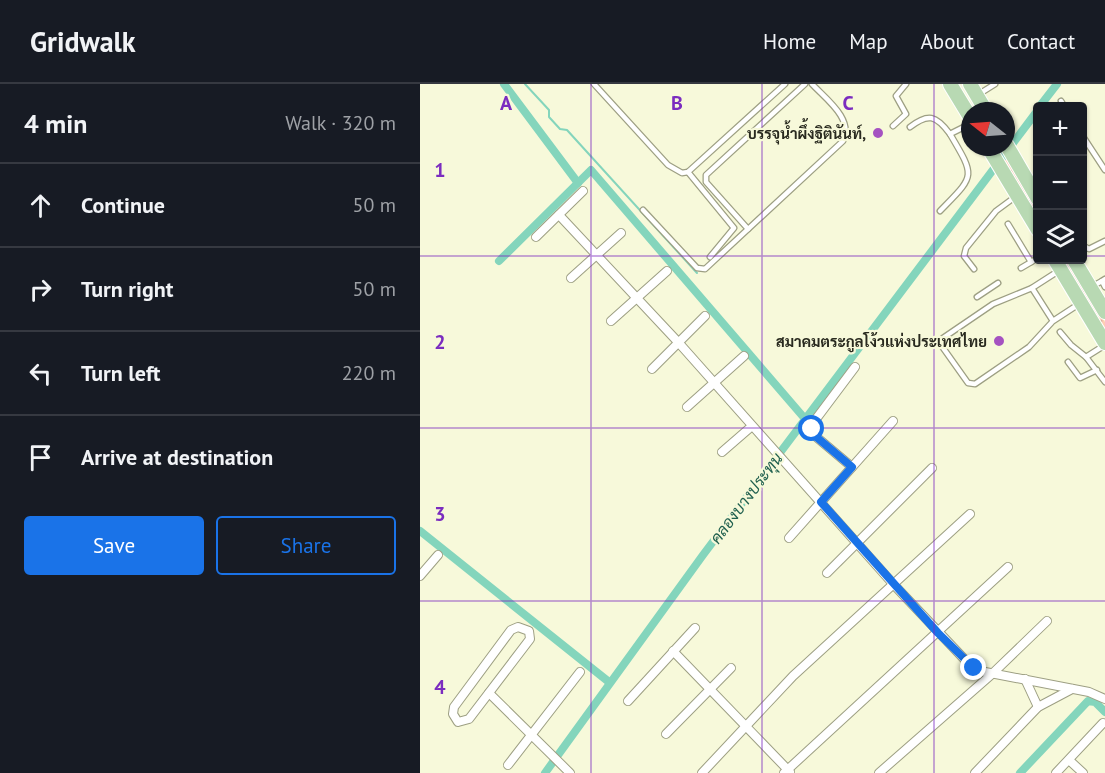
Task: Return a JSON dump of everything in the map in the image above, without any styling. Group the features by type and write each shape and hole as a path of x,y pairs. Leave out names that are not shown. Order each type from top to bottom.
{"main road":[{"path":"950,84 961,102"},
{"path":"1014,156 1033,190"},
{"path":"995,158 1033,222"},
{"path":"1079,264 1099,282 1105,311"},
{"path":"1058,265 1105,344"}],"street":[{"path":"536,237 583,191"},
{"path":"559,215 715,382 938,633 974,668 992,674 1072,689 1105,699"},
{"path":"571,278 621,233"},
{"path":"611,321 667,271"},
{"path":"652,369 705,316"},
{"path":"687,407 744,356"},
{"path":"852,467 814,435 812,429 813,423 855,367"},
{"path":"789,538 892,421"},
{"path":"722,452 753,426"},
{"path":"827,573 932,468"},
{"path":"702,773 794,676 895,586 970,514"},
{"path":"420,576 438,555"},
{"path":"673,651 788,772 1008,567"},
{"path":"879,773 992,674 1047,621"},
{"path":"518,627 529,631 530,639 489,693 468,719 461,723 454,717 454,707 511,630 518,627"},
{"path":"628,701 695,628"},
{"path":"666,734 731,668"},
{"path":"508,765 580,672"},
{"path":"1025,679 1038,707"},
{"path":"975,773 1038,707 1072,689"},
{"path":"489,693 570,773"},
{"path":"1056,773 1103,723"},
{"path":"1069,760 1083,773"}],"lane":[{"path":"594,84 668,165 682,173 688,172 785,84"},
{"path":"748,229 706,182 706,175 805,84"},
{"path":"643,210 699,270 705,268 846,136 845,121 812,84"},
{"path":"893,126 906,114 896,96 906,84"},
{"path":"973,90 994,84"},
{"path":"910,127 922,117 928,117 943,125 969,168 969,175 962,189 940,211"},
{"path":"950,134 961,128"},
{"path":"1087,147 1105,170"},
{"path":"688,172 734,228 710,257"},
{"path":"974,269 964,256 966,248 996,211 1017,196"},
{"path":"1008,224 1031,262 1021,268"},
{"path":"1087,248 1089,249 1105,241"},
{"path":"1058,265 1032,288 984,310 944,338 941,345 968,383 975,384 1029,347 1053,321 1081,303"},
{"path":"1099,282 1105,287"},
{"path":"977,297 998,283"},
{"path":"1032,288 1053,321"},
{"path":"1060,332 1086,357 1105,382"},
{"path":"1086,357 1105,344"},
{"path":"1068,362 1080,378 1097,370"}],"shaded area":[{"path":"998,156 1005,156 1033,202 1033,214"},
{"path":"1062,264 1070,264 1105,322 1105,334"}],"waterway":[{"path":"504,84 578,183"},
{"path":"525,84 549,110 549,117 560,129 567,130 697,273"},
{"name":"คลองบางประทุน","path":"1043,102 1057,84"},
{"name":"คลองบางประทุน","path":"545,773 703,555 1033,117"},
{"path":"499,261 591,170 806,420"},
{"path":"420,531 609,682"},
{"path":"1020,773 1088,701 1095,702 1105,712"}],"place":[{"name":"บรรจุน้ำผึ้งฐิตินันท์,","path":"878,133"},
{"name":"สมาคมตระกูลโง้วแห่งประเทศไทย","path":"999,341"}],"route":[{"path":"812,429 814,435 852,467 821,502 938,633 974,668"}]}
